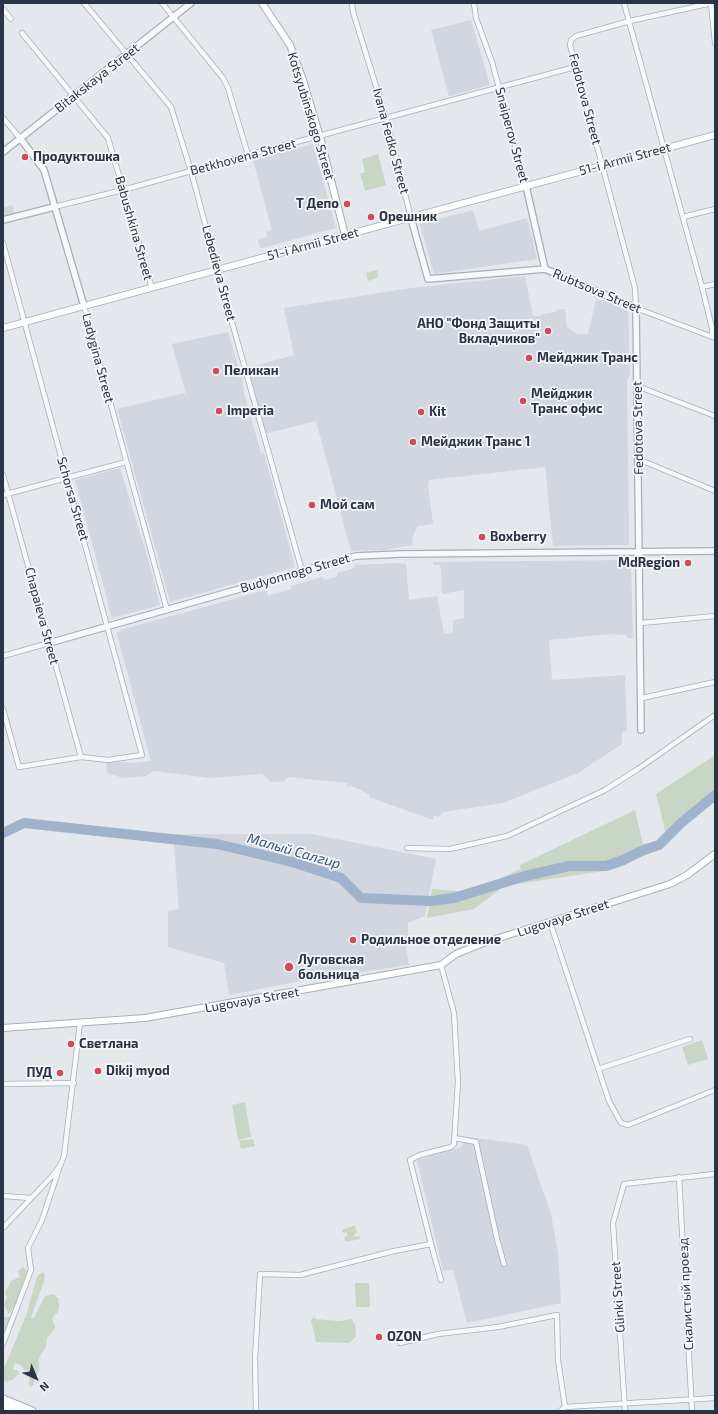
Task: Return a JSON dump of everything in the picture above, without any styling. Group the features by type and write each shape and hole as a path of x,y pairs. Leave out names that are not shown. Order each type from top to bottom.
{"main road":[{"name":"Kotsyubinskogo Street","path":"262,3 290,45 320,136 345,235"},
{"name":"51-i Armii Street","path":"3,328 715,135"},
{"name":"Lugovaya Street","path":"3,1028 145,1018 441,965 456,954 670,884 687,875 715,854"},
{"path":"3,1398 32,1411"},
{"path":"3,1406 16,1411"}],"street":[{"name":"Lebedieva Street","path":"84,3 171,107 191,171 217,270 302,571"},
{"path":"162,3 223,78 228,88 248,154"},
{"name":"Bitakskaya Street","path":"3,152 191,3"},
{"name":"Ivana Fedko Street","path":"352,3 353,12 386,118 428,279"},
{"name":"Snaiperov Street","path":"474,3 476,18 492,62 526,186 545,269"},
{"path":"624,3 665,149 714,337"},
{"path":"630,21 712,3 715,43"},
{"path":"3,9 12,19"},
{"name":"Fedotova Street","path":"630,21 576,36 571,40 570,45 635,288 642,698 641,730"},
{"name":"Babushkina Street","path":"22,33 108,138 152,288"},
{"name":"Betkhovena Street","path":"3,220 123,190 248,154 575,68"},
{"name":"Ladygina Street","path":"3,118 44,170 84,306 167,610"},
{"path":"683,217 715,209"},
{"name":"Schorsa Street","path":"3,243 142,756 108,760 81,757"},
{"name":"Rubtsova Street","path":"428,279 433,280 545,269 636,308 714,337"},
{"path":"702,287 715,284"},
{"path":"637,386 715,416"},
{"path":"638,459 715,491"},
{"path":"6,494 126,462"},
{"name":"Chapaieva Street","path":"3,475 6,494 81,757"},
{"name":"Budyonnogo Street","path":"3,656 356,556 400,554 715,551"},
{"path":"640,623 715,616"},
{"path":"642,698 715,682"},
{"path":"3,709 18,767 81,757"},
{"path":"407,848 450,849 507,836 605,790 638,769 715,715"},
{"path":"550,922 611,1107 619,1120 628,1125 715,1090"},
{"path":"441,965 454,1013 458,1082 455,1138 454,1144 451,1147 420,1155 410,1160 441,1280"},
{"path":"3,1344 31,1270 28,1248 42,1220 64,1156 74,1083 80,1023"},
{"path":"598,1069 690,1039"},
{"path":"3,1084 74,1083"},
{"path":"455,1138 476,1142 497,1239 504,1264"},
{"path":"3,1228 60,1166"},
{"path":"679,1177 715,1174"},
{"name":"Glinki Street","path":"625,1411 613,1223 624,1184 679,1177"},
{"name":"Скалистый проезд","path":"679,1177 692,1411"},
{"path":"3,1196 31,1198"},
{"path":"256,1411 255,1359 260,1274 300,1275 394,1251 431,1244"},
{"path":"400,1343 438,1334 498,1327 557,1315 558,1360 565,1407"},
{"path":"560,1411 565,1407 715,1398"}],"shaded area":[{"path":"471,20 490,85 449,96 431,30"},
{"path":"313,144 336,228 262,248 260,247 258,240 268,237 266,232 272,230 253,160"},
{"path":"13,205 14,213 3,216 3,208"},
{"path":"473,210 479,231 527,218 537,259 434,274 420,224"},
{"path":"525,276 533,316 541,316 542,314 565,309 567,327 577,334 588,334 596,299 601,301 602,299 628,311 630,374 627,380 629,545 553,546 545,467 429,480 428,486 433,524 418,526 412,538 413,545 385,550 351,551 316,421 264,434 247,368 294,355 284,308 411,288"},
{"path":"228,332 261,453 264,453 295,567 170,602 117,409 185,393 188,401 172,344"},
{"path":"120,468 151,569 160,605 112,618 75,480"},
{"path":"631,560 633,638 627,638 627,635 609,634 549,640 552,680 625,675 627,731 622,732 622,744 578,773 503,803 443,812 439,817 434,816 433,820 369,797 370,795 355,787 347,786 347,783 288,777 284,781 271,782 262,774 210,778 153,771 146,776 123,778 107,773 106,761 135,763 151,761 117,634 120,630 266,590 268,596 291,589 291,586 322,577 324,580 337,577 337,573 355,568 355,565 398,563 406,564 409,600 437,596 444,634 453,632 453,620 464,618 464,590 442,594 441,569 439,565 433,565 433,562"},
{"path":"173,834 312,834 436,859 425,916 408,923 408,939 405,942 409,965 295,982 229,995 224,963 168,947 168,911 179,909"},
{"path":"468,1137 527,1145 551,1214 558,1253 561,1303 467,1323 453,1270 443,1271 417,1160 461,1147"}],"green space":[{"path":"378,154 386,185 365,191 360,174 365,172 362,159"},
{"path":"377,270 378,278 368,281 366,273"},
{"path":"715,755 715,801 659,848 621,867 610,870 504,886 474,909 427,918 432,889 469,892 521,869 520,865 635,810 643,844 657,842 666,834 656,794"},
{"path":"702,1040 708,1059 688,1065 682,1047"},
{"path":"245,1102 251,1137 238,1140 232,1105"},
{"path":"253,1139 255,1146 241,1149 239,1141"},
{"path":"355,1225 357,1233 354,1234 355,1237 359,1236 360,1239 346,1242 344,1237 348,1236 347,1232 343,1233 342,1230"},
{"path":"23,1267 29,1272 25,1291 9,1314 4,1305 7,1297 5,1293 11,1281 20,1277 18,1271"},
{"path":"43,1272 45,1275 44,1281 31,1317 32,1319 34,1318 45,1296 53,1294 58,1298 59,1305 58,1312 52,1318 55,1327 54,1330 47,1338 46,1347 39,1358 39,1370 33,1385 30,1387 29,1384 30,1372 24,1370 21,1365 15,1363 13,1369 18,1371 19,1374 12,1380 6,1382 3,1378 4,1368 27,1313 38,1275"},
{"path":"355,1283 369,1283 370,1307 356,1307"},
{"path":"315,1316 315,1319 339,1321 352,1319 355,1325 356,1337 349,1343 316,1342 311,1320"},
{"path":"6,1317 11,1317 11,1325 3,1333 3,1319"}],"waterway":[{"name":"Малый Салгир","path":"3,833 24,823 217,844 292,862 341,878 361,898 431,901 454,898 525,876 569,866 606,866 623,860 641,851 659,845 681,823 715,795"}],"place":[{"name":"Продуктошка","path":"25,157"},
{"name":"Т Депо","path":"347,204"},
{"name":"Орешник","path":"371,217"},
{"name":"АНО \"Фонд Защиты Вкладчиков\"","path":"548,331"},
{"name":"Мейджик Транс","path":"529,358"},
{"name":"Пеликан","path":"216,371"},
{"name":"Мейджик Транс офис","path":"523,401"},
{"name":"Imperia","path":"219,411"},
{"name":"Kit","path":"421,412"},
{"name":"Мейджик Транс 1","path":"413,442"},
{"name":"Мой сам","path":"312,505"},
{"name":"Boxberry","path":"482,537"},
{"name":"MdRegion","path":"688,563"},
{"name":"Родильное отделение","path":"353,940"},
{"name":"Луговская больница","path":"289,967"},
{"name":"Светлана","path":"71,1044"},
{"name":"Dikij myod","path":"98,1071"},
{"name":"ПУД","path":"60,1073"},
{"name":"OZON","path":"379,1337"}]}
